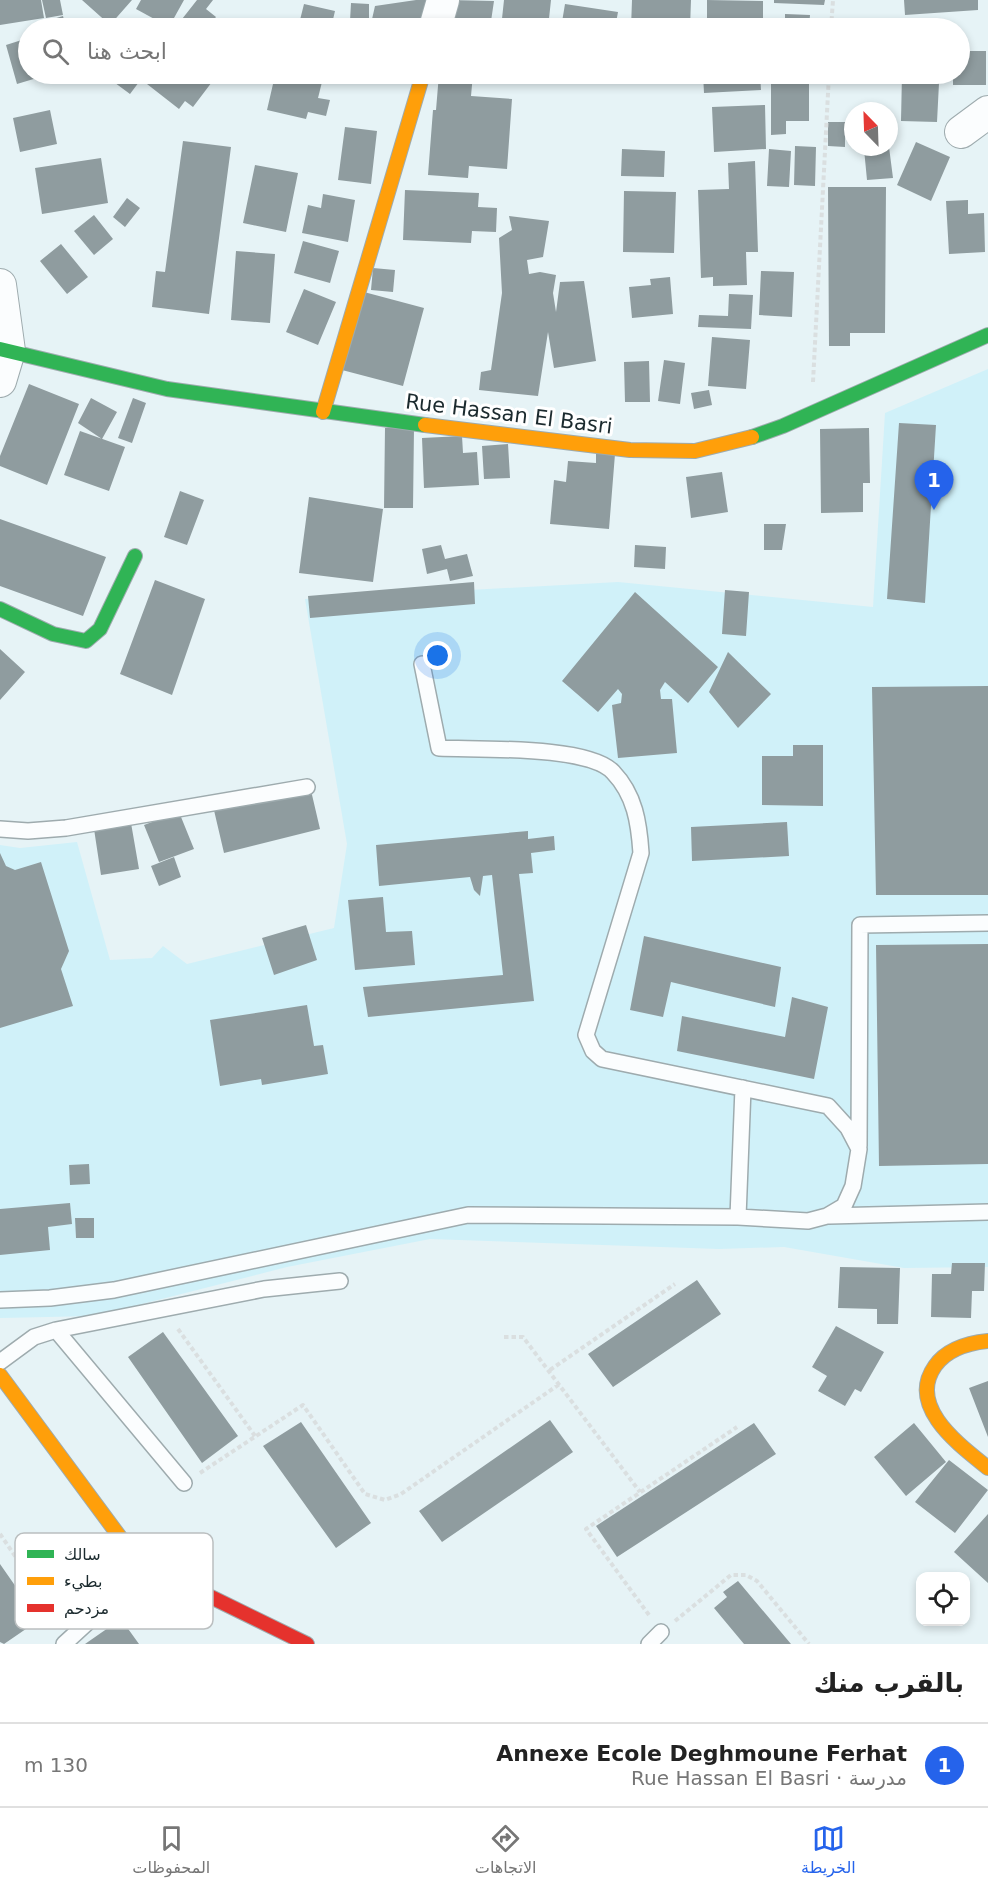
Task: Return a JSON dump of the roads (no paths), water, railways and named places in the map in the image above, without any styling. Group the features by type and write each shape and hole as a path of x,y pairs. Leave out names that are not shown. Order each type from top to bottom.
{"street":[{"path":"438,18 443,0"},
{"path":"323,412 420,84"},
{"path":"961,132 988,112"},
{"path":"0,285 3,360"},
{"name":"Rue Hassan El Basri","path":"3,360 323,412 630,450 695,451 749,438 812,413 988,335"},
{"path":"0,609 50,632 77,641 86,641 100,629 135,556"},
{"path":"988,1341 975,1341 951,1349 933,1365 927,1390 932,1411 950,1437 988,1468"},
{"path":"0,1375 117,1533"},
{"path":"213,1598 307,1644"}],"lane":[{"path":"422,664 439,748 552,752 588,758 612,770 632,799 639,823 641,853 586,1035 593,1051 602,1059 828,1106 848,1128 859,1149"},
{"path":"0,829 28,831 66,828 307,788"},
{"path":"827,1216 844,1206 853,1186 859,1149 860,925 988,923"},
{"path":"738,1216 742,1088"},
{"path":"0,1300 50,1298 114,1290 468,1215 738,1216 808,1221 827,1216 988,1212"},
{"path":"0,1362 34,1337 56,1330 264,1290 340,1281"},
{"path":"56,1330 184,1483"},
{"path":"67,1641 80,1629"},
{"path":"649,1644 662,1632"}],"place":[{"name":"Annexe Ecole Deghmoune Ferhat","path":"934,510"}]}
